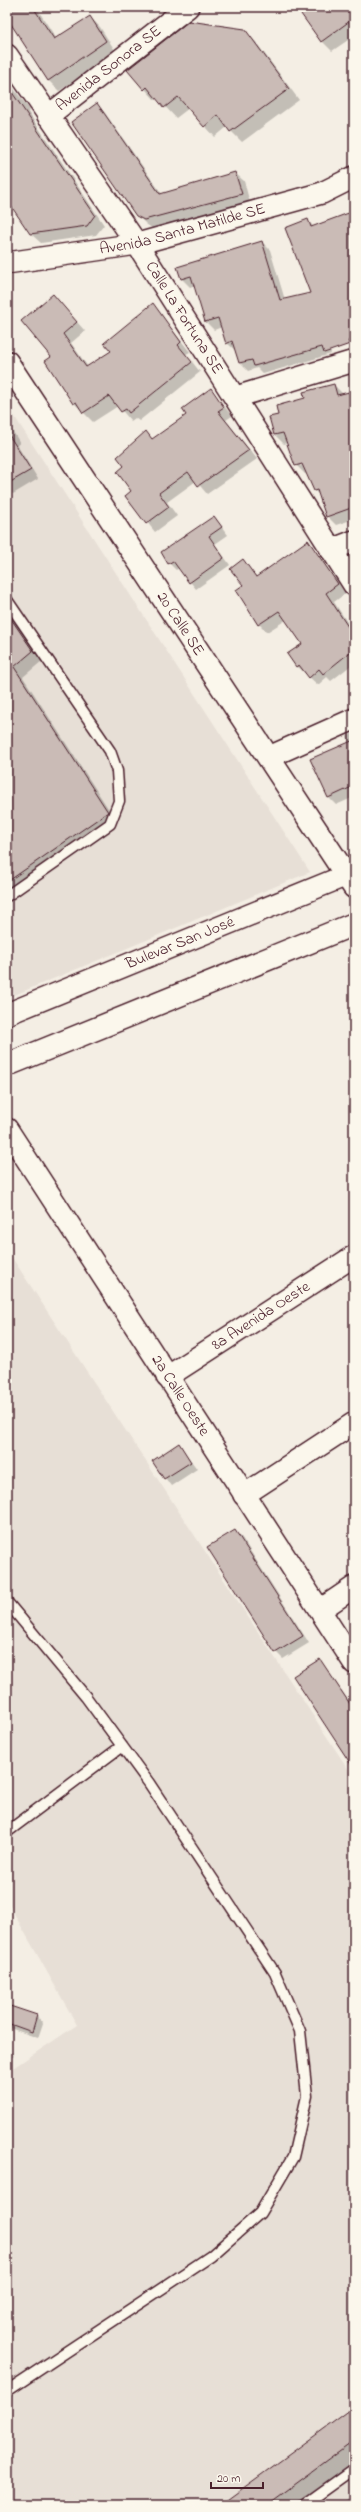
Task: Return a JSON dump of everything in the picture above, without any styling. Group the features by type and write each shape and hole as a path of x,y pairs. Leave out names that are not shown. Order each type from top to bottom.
{"street":[{"name":"Avenida Sonora SE","path":"48,116 188,7"},
{"name":"Calle La Fortuna SE","path":"7,55 137,244 354,585"},
{"name":"Avenida Santa Matilde SE","path":"7,263 137,244 322,193 354,177"},
{"path":"236,398 354,361"},
{"name":"20 Calle SE","path":"7,362 269,757 352,878"},
{"path":"331,550 354,541"},
{"path":"269,757 354,719"},
{"name":"Bulevar San José","path":"7,1014 352,878"},
{"path":"7,1065 354,924"},
{"name":"2a Calle Oeste","path":"7,1129 354,1663"},
{"name":"8a Avenida Oeste","path":"167,1377 354,1256"},
{"path":"244,1495 354,1423"},
{"path":"320,1610 354,1587"}],"lane":[{"path":"7,600 110,751 117,771 119,801 110,824 7,896"},
{"path":"7,1602 86,1697 122,1746 188,1840 274,1973 300,2031 307,2096 293,2157 260,2213 211,2256 7,2391"},
{"path":"7,1832 122,1746"},
{"path":"304,2505 354,2469"}],"shaded area":[{"path":"7,405 310,872 7,998"},
{"path":"7,1250 354,1778 354,2505 7,2505 7,2072 77,2025 7,1901"}],"building":[{"path":"7,7 33,7 54,39 90,16 106,41 48,81 7,18"},
{"path":"296,7 354,7 354,18 321,42"},
{"path":"189,21 245,29 289,89 230,132 218,115 204,127 178,97 164,108 147,87 144,90 127,70"},
{"path":"7,85 95,215 87,226 30,234 7,200"},
{"path":"97,103 160,194 235,172 242,194 144,220 136,216 71,122"},
{"path":"354,211 354,339 348,341 350,344 324,353 322,347 254,366 252,360 239,363 232,341 226,344 218,318 205,322 191,276 181,279 177,267 262,241 280,300 310,293 285,228 308,219 311,227"},
{"path":"53,294 77,322 63,334 86,367 111,351 104,343 153,303 181,342 178,345 192,362 129,413 126,409 121,412 109,396 83,413 76,402 73,404 45,361 51,357 21,321"},
{"path":"334,384 337,395 349,392 354,411 354,507 326,517 317,490 314,491 302,464 295,466 283,433 274,435 269,417 278,415 276,406 305,398 303,392"},
{"path":"211,388 224,407 218,411 249,450 198,486 188,472 159,493 169,507 146,524 125,496 131,491 117,472 124,466 117,457 146,431 152,439 186,415 182,409"},
{"path":"7,432 31,470 7,484"},
{"path":"214,516 222,527 209,536 224,558 189,583 173,561 168,564 161,552"},
{"path":"308,540 338,584 326,593 354,636 354,649 323,674 319,669 309,678 299,665 296,667 287,654 302,644 279,611 258,625 236,590 243,585 230,569 243,559 256,577"},
{"path":"7,613 33,651 14,667 108,812 7,882"},
{"path":"354,740 354,786 328,798 310,759"},
{"path":"179,1443 191,1462 164,1479 152,1461"},
{"path":"235,1530 303,1636 275,1653 207,1547"},
{"path":"320,1659 354,1710 354,1769 293,1676"},
{"path":"7,2005 37,2015 32,2032 7,2023"},
{"path":"354,2407 354,2441 267,2505 220,2505"}]}
